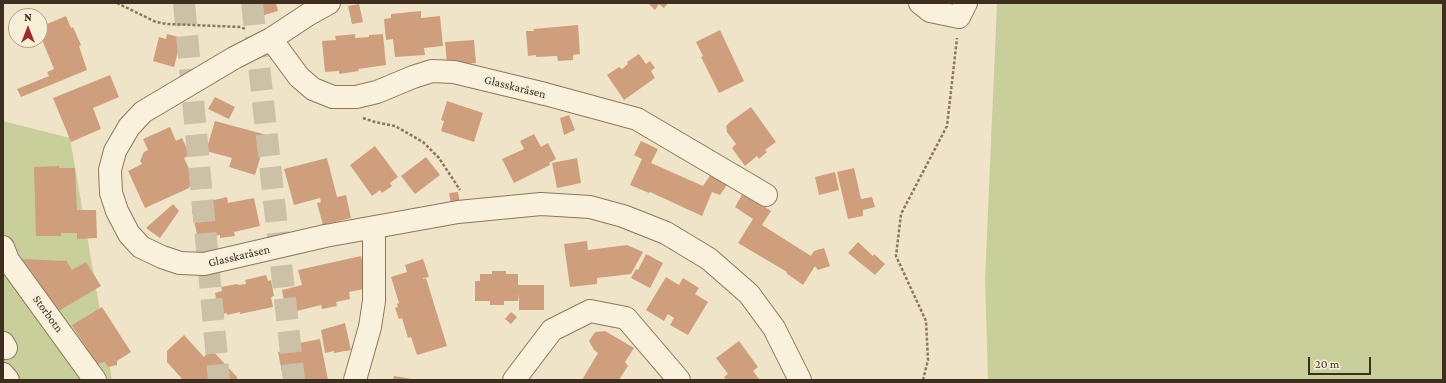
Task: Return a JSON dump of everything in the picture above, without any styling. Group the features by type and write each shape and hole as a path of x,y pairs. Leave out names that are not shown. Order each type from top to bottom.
{"street":[{"name":"Glasskaråsen","path":"329,3 270,39 234,58 143,112 129,127 115,151 110,170 111,193 117,211 128,234 142,247 162,257 180,262 204,264 325,236 469,211 541,204 590,208 623,216 666,233 709,259 749,294 774,328 800,380"},
{"path":"920,3 930,12 963,10"},
{"name":"Glasskaråsen","path":"270,39 299,77 313,89 333,97 356,97 377,92 432,71 454,72 637,119 766,195"},
{"path":"355,380 370,327 374,302 374,228"},
{"name":"Storbotn","path":"3,247 8,260 95,380"},
{"path":"514,380 552,330 590,311 626,318 679,380"},
{"path":"3,374 8,380"}],"path":[{"path":"117,3 156,22 167,24 241,27 270,39"},
{"path":"923,380 928,360 926,321 896,256 901,214 947,126 963,10"},
{"path":"356,97 358,108 363,118 395,126 423,142 439,158 459,188 469,211"}],"green space":[{"path":"997,3 1443,3 1443,380 988,380 985,279"},
{"path":"3,121 70,138 112,380 5,380 3,378"}],"building":[{"path":"276,3 278,11 258,17 254,4"},
{"path":"648,3 668,3 664,8 659,4 655,10"},
{"path":"359,4 363,22 352,24 348,6"},
{"path":"421,11 421,18 440,16 443,46 424,48 425,55 395,57 393,39 386,40 384,19 391,18 391,14"},
{"path":"66,16 81,45 79,46 87,70 21,97 17,89 49,76 47,72 54,69 45,48 48,48 48,24"},
{"path":"578,25 580,54 573,55 573,60 558,61 557,56 528,56 526,31"},
{"path":"720,30 744,81 719,93 701,57 703,56 696,42"},
{"path":"167,34 179,37 180,44 174,67 153,61 159,37 166,39"},
{"path":"355,34 355,38 383,34 386,65 358,69 359,71 339,74 339,71 325,72 322,41 336,40 335,36"},
{"path":"474,40 476,63 447,65 445,42"},
{"path":"639,54 646,64 650,61 655,68 651,71 655,78 624,100 607,75 619,67 622,69 628,64 627,62"},
{"path":"110,75 119,97 93,108 101,129 71,142 53,98"},
{"path":"215,97 235,107 229,119 208,109"},
{"path":"447,101 483,113 474,142 441,131 444,121 441,120"},
{"path":"751,107 776,142 765,150 767,152 759,159 757,156 745,166 732,148 736,144 727,132 726,126"},
{"path":"569,115 575,130 564,135 560,118"},
{"path":"215,121 267,135 255,175 229,167 232,158 206,151"},
{"path":"170,127 176,141 182,138 190,155 184,158 193,177 189,188 145,208 128,171 142,164 140,161 144,152 148,150 143,139"},
{"path":"534,134 541,147 548,143 556,159 549,163 550,165 514,183 502,159 524,149 520,141"},
{"path":"641,141 658,149 651,163 703,186 711,174 727,185 720,195 712,192 702,216 650,192 649,193 630,185 642,159 634,155"},
{"path":"375,146 398,177 390,183 392,186 382,193 380,190 372,196 350,165"},
{"path":"426,157 440,175 415,194 401,176"},
{"path":"327,158 337,197 346,195 351,218 323,225 317,203 321,202 320,198 294,205 284,169"},
{"path":"577,158 581,183 557,188 552,163"},
{"path":"59,166 59,168 75,168 77,210 96,210 97,238 77,239 77,233 61,233 61,236 36,236 34,167"},
{"path":"854,168 861,199 872,197 875,207 863,210 863,216 848,219 837,172"},
{"path":"835,172 839,190 819,195 815,177"},
{"path":"458,192 460,203 451,204 449,193"},
{"path":"743,193 771,211 762,225 811,256 814,251 824,248 830,266 818,270 815,266 803,285 786,273 787,272 738,243 753,219 735,207"},
{"path":"227,197 228,203 254,198 260,226 234,232 235,236 220,238 220,235 198,239 192,211 211,207 210,201"},
{"path":"173,204 179,211 160,238 146,228"},
{"path":"587,241 588,250 627,245 643,252 631,274 597,278 597,284 570,287 564,244"},
{"path":"858,242 873,256 874,254 885,264 875,275 848,253"},
{"path":"646,254 663,263 650,288 631,278 636,269 638,270"},
{"path":"361,256 369,288 349,292 350,299 336,302 337,306 322,309 321,305 297,311 295,304 285,306 282,290 302,285 298,270"},
{"path":"21,259 66,260 72,270 86,262 101,286 57,312 32,272 30,274"},
{"path":"423,259 429,277 423,278 423,279 426,278 447,346 417,355 411,337 408,338 402,318 399,319 395,308 398,307 397,304 399,303 391,277 407,272 405,265"},
{"path":"492,271 506,271 506,274 518,274 518,285 544,285 544,310 519,310 519,293 518,301 504,301 504,305 490,305 490,301 475,301 475,281 480,281 480,274 492,274"},
{"path":"266,275 268,281 271,280 274,296 271,297 273,307 240,314 240,312 219,315 215,293 222,291 221,287 246,284 245,280"},
{"path":"666,277 679,285 683,278 699,288 695,294 708,302 688,335 670,325 674,318 668,314 664,321 646,310"},
{"path":"102,307 131,352 117,361 117,365 108,367 105,362 96,364 90,358 92,357 72,325"},
{"path":"511,312 517,317 511,324 505,319"},
{"path":"345,323 351,350 325,353 321,330"},
{"path":"605,331 634,348 625,362 628,366 619,380 582,380 598,353 594,350 589,341 595,332"},
{"path":"184,335 204,357 211,349 237,377 237,380 183,380 167,362 167,351"},
{"path":"320,339 328,380 296,380 295,375 283,377 278,352 290,349 289,345"},
{"path":"739,341 758,367 753,371 760,380 726,380 724,377 728,374 716,358"},
{"path":"394,376 412,379 412,380 393,380"}],"tunnel":[{"path":"184,3 219,380"},
{"path":"252,3 294,380"}]}
